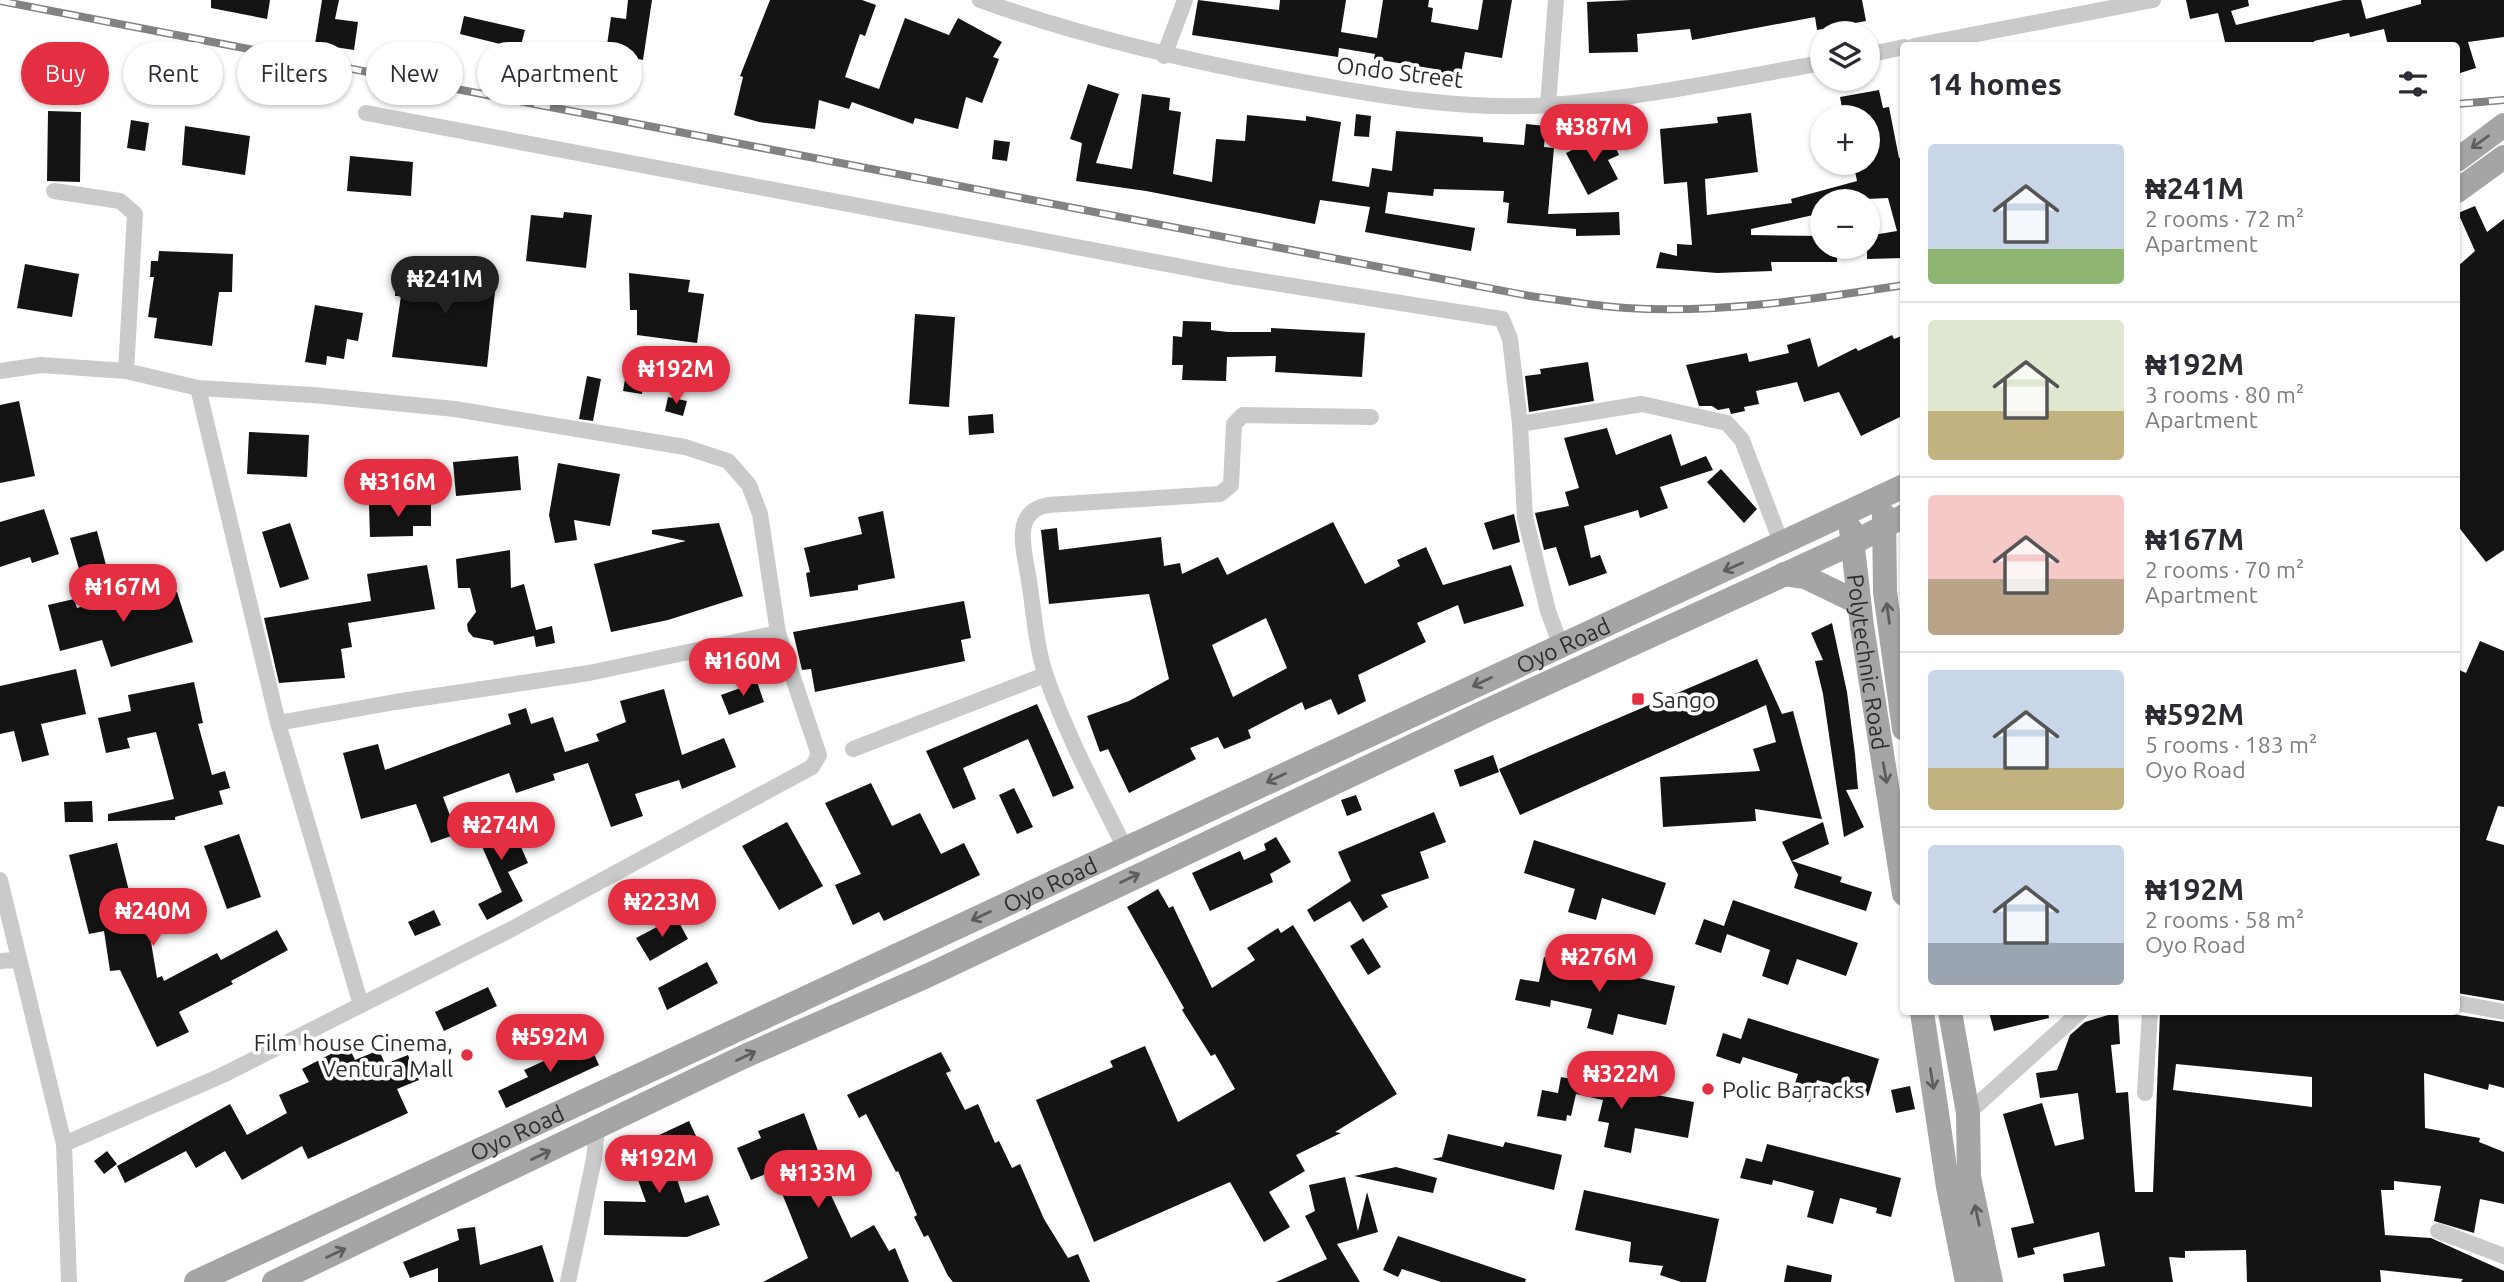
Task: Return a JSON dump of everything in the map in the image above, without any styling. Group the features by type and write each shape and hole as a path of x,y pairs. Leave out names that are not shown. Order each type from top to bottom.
{"main road":[{"path":"2460,158 2504,125"},
{"path":"2460,189 2504,157"},
{"name":"Oyo Road","path":"196,1282 1894,491"},
{"name":"Polytechnic Road","path":"1894,491 1894,521 1885,592 1900,700"},
{"name":"Polytechnic Road","path":"1850,511 1851,544 1859,603 1897,803 1900,842"},
{"name":"Oyo Road","path":"274,1282 597,1128 1851,544 1894,521"},
{"path":"1784,573 1805,577 1859,603"},
{"path":"1073,873 1085,900"},
{"path":"1922,1015 1948,1187 1967,1282"},
{"path":"1951,1015 1968,1113 1969,1177 1992,1282"}],"street":[{"name":"Ondo Street","path":"980,0 1164,56 1336,88 1436,102 1548,105 1644,93 1810,65"},
{"path":"1164,56 1185,0"},
{"path":"1548,105 1556,0"},
{"path":"1935,42 2153,0"},
{"path":"1880,52 1900,48"},
{"path":"366,113 1230,276 1502,319 1510,339 1520,424 1525,517 1548,611 1561,646"},
{"path":"54,191 120,201 135,214 126,372"},
{"path":"0,371 41,365 126,372 198,388 313,395 455,409 685,447 728,460 749,485 760,514 778,633 819,755 812,767 508,931 223,1075 64,1144"},
{"path":"198,388 278,723 361,1005"},
{"path":"1520,424 1642,404 1727,423 1742,440 1782,545"},
{"path":"1125,848 1075,747 1045,675 1024,550 1024,525 1032,510 1048,505 1220,494 1231,485 1234,424 1242,415 1371,416"},
{"path":"278,723 395,702 589,673 778,633"},
{"path":"853,749 1045,675"},
{"path":"0,880 64,1144 69,1282"},
{"path":"0,961 19,960"},
{"path":"2460,1004 2504,1012"},
{"path":"1968,1113 2077,1015"},
{"path":"2145,1093 2150,1015"},
{"path":"568,1282 594,1159 597,1128"},
{"path":"2438,1231 2504,1256"}],"building":[{"path":"211,0 270,0 267,19 211,8"},
{"path":"322,0 339,0 335,19 358,22 354,50 352,42 315,42"},
{"path":"628,0 652,0 643,60 642,42 607,42 611,17 626,19"},
{"path":"770,0 862,0 876,5 865,36 860,34 845,77 879,89 905,18 949,35 958,18 1002,42 993,57 999,59 982,103 966,97 958,129 915,118 913,124 852,102 849,109 819,100 815,129 759,122 734,115 743,77 740,76"},
{"path":"1198,0 1279,10 1280,0 1346,0 1341,32 1377,38 1383,0 1429,0 1428,7 1433,8 1431,22 1478,30 1483,0 1512,0 1502,58 1465,52 1460,79 1440,76 1441,70 1374,59 1375,54 1339,48 1338,57 1192,35"},
{"path":"1862,0 1866,21 1816,21 1815,17 1692,40 1690,29 1637,34 1638,52 1589,53 1587,2"},
{"path":"2186,0 2248,0 2249,6 2231,11 2236,25 2343,0 2361,0 2366,19 2421,4 2421,0 2504,0 2504,37 2468,42 2476,68 2460,73 2460,42 2387,42 2384,29 2350,37 2349,33 2314,42 2225,42 2218,13 2190,19"},
{"path":"464,16 525,30 522,42 492,42 460,34"},
{"path":"1088,84 1119,94 1096,163 1132,169 1142,94 1170,98 1169,110 1181,112 1173,174 1212,182 1216,139 1245,141 1247,115 1306,121 1306,116 1341,122 1332,181 1369,187 1372,168 1392,171 1396,131 1483,137 1483,142 1524,145 1526,124 1546,126 1544,147 1554,148 1548,214 1619,212 1620,235 1576,236 1576,229 1507,223 1509,203 1503,202 1504,191 1434,189 1433,196 1388,192 1385,213 1475,228 1471,251 1365,232 1370,207 1320,200 1315,224 1146,191 1076,181 1082,143 1070,139"},
{"path":"1879,91 1883,108 1889,107 1900,158 1900,258 1880,259 1880,234 1897,231 1888,198 1880,198 1880,189 1828,189 1857,181 1856,175 1880,175 1880,105 1842,105 1840,97"},
{"path":"48,111 81,112 80,182 47,181"},
{"path":"1751,113 1758,172 1705,179 1707,215 1792,203 1791,199 1810,194 1810,216 1751,229 1751,235 1810,236 1810,259 1837,259 1837,262 1771,262 1772,271 1717,273 1656,268 1660,252 1677,256 1677,244 1692,245 1687,182 1664,184 1660,129 1718,123 1717,117"},
{"path":"1356,114 1371,116 1369,137 1354,136"},
{"path":"131,120 149,123 145,151 127,148"},
{"path":"185,126 250,136 245,175 182,165"},
{"path":"1611,136 1619,155 1608,160 1618,179 1588,195 1566,153 1596,138 1599,142"},
{"path":"994,140 1010,142 1007,161 992,159"},
{"path":"350,156 413,162 411,196 347,191"},
{"path":"2475,206 2487,232 2504,219 2504,550 2486,562 2460,529 2460,264 2475,251 2460,212"},
{"path":"564,212 592,215 586,268 526,261 531,215 563,218"},
{"path":"159,251 233,254 232,292 219,292 212,346 154,338 157,318 148,317 154,277 150,277 151,261 158,261"},
{"path":"25,264 79,274 72,317 17,308"},
{"path":"397,267 497,273 487,367 392,357 401,296 395,296"},
{"path":"629,273 690,280 688,292 704,294 697,343 637,335 637,310 630,310"},
{"path":"315,305 363,313 358,341 347,339 344,359 327,356 326,365 305,362"},
{"path":"915,314 955,317 949,407 909,404"},
{"path":"1183,321 1211,322 1211,330 1228,332 1271,332 1271,328 1365,333 1362,377 1275,372 1276,356 1227,357 1226,381 1182,380 1183,365 1172,365 1173,336 1182,337"},
{"path":"1892,335 1894,339 1900,337 1900,417 1861,436 1839,392 1804,402 1797,382 1756,391 1759,404 1744,407 1745,411 1731,414 1729,408 1718,410 1712,406 1699,406 1686,365 1747,353 1749,362 1789,353 1787,345 1810,338 1818,367 1856,348 1858,351"},
{"path":"1588,362 1594,401 1529,412 1525,376 1541,374 1540,369"},
{"path":"626,373 644,375 642,394 623,391"},
{"path":"587,376 601,379 593,421 579,419"},
{"path":"668,397 687,401 683,416 665,411"},
{"path":"19,401 35,476 0,483 0,405"},
{"path":"993,414 994,433 969,435 968,416"},
{"path":"1607,428 1616,455 1671,434 1681,466 1706,456 1713,470 1660,487 1668,508 1640,518 1638,510 1584,526 1591,558 1600,555 1607,573 1569,586 1556,547 1544,550 1535,513 1569,506 1565,492 1579,488 1564,438"},
{"path":"249,432 309,435 307,477 247,474"},
{"path":"518,456 521,490 456,496 453,462"},
{"path":"558,463 620,474 610,526 574,520 577,540 555,543 549,515"},
{"path":"1721,469 1757,509 1744,523 1707,482"},
{"path":"431,503 431,526 413,526 413,536 370,537 369,504"},
{"path":"44,509 59,554 32,563 30,557 0,567 0,522"},
{"path":"883,511 895,578 858,585 858,590 810,597 806,573 810,572 804,548 862,534 858,517"},
{"path":"1514,514 1520,542 1493,550 1484,523"},
{"path":"1333,522 1365,584 1400,566 1397,560 1426,547 1443,585 1511,565 1524,606 1464,624 1458,605 1417,623 1426,642 1358,675 1366,701 1338,715 1331,699 1305,710 1302,702 1248,730 1251,738 1224,749 1218,737 1190,748 1196,759 1129,793 1108,749 1100,752 1087,716 1129,701 1169,679 1149,594 1049,604 1041,530 1057,528 1059,550 1161,537 1164,566 1180,563 1182,574 1218,557 1227,575","holes":["1266,618 1287,668 1233,697 1212,645"]},
{"path":"290,523 309,579 280,588 262,532"},
{"path":"719,523 743,596 668,620 611,632 594,564 686,541 652,534 652,530"},
{"path":"97,531 107,569 81,576 70,538"},
{"path":"510,550 511,588 524,584 536,630 552,626 555,643 536,647 534,636 494,645 493,641 473,637 468,631 467,624 476,612 470,588 458,588 456,559"},
{"path":"427,565 435,609 348,623 352,647 341,649 345,678 279,683 264,618 371,601 367,574"},
{"path":"124,582 127,590 144,584 150,601 177,592 193,642 111,667 102,640 60,651 48,605 74,599 77,608 107,599 104,589"},
{"path":"964,601 971,638 961,640 965,661 815,692 811,669 802,670 793,632"},
{"path":"1832,623 1847,692 1858,789 1846,790 1864,827 1844,837 1823,694 1815,661 1823,660 1811,633"},
{"path":"2480,641 2504,651 2504,807 2498,806 2486,840 2504,845 2504,1001 2460,994 2460,670 2466,673"},
{"path":"1757,659 1782,714 1793,711 1822,819 1755,809 1756,821 1663,827 1660,777 1760,771 1753,749 1776,742 1766,705 1520,815 1499,769"},
{"path":"76,669 86,714 41,724 49,755 22,762 14,731 0,734 0,686"},
{"path":"194,682 203,723 198,724 212,775 225,771 230,788 219,791 223,804 175,817 175,820 108,821 108,814 174,799 156,732 127,738 130,748 106,753 98,718 131,711 128,695"},
{"path":"757,682 764,702 729,715 721,695"},
{"path":"664,689 682,755 724,738 736,767 682,789 679,780 635,794 643,816 611,827 588,763 553,774 555,780 516,793 509,773 443,797 457,834 431,843 416,804 361,819 343,753 378,744 385,770 511,724 508,714 526,708 531,724 553,717 565,752 599,741 596,734 626,722 620,701"},
{"path":"1037,704 1074,788 1053,797 1028,739 963,768 976,799 953,809 926,751"},
{"path":"1493,755 1499,772 1460,787 1454,770"},
{"path":"871,783 892,826 920,813 941,854 964,843 980,875 884,921 879,912 853,925 835,885 861,874 825,803"},
{"path":"1014,788 1033,827 1017,834 999,795"},
{"path":"1356,795 1362,810 1347,816 1341,800"},
{"path":"92,801 93,822 65,822 64,802"},
{"path":"506,812 528,863 508,872 523,901 487,920 478,904 502,892 473,826"},
{"path":"1434,812 1446,842 1420,852 1429,878 1381,895 1388,907 1363,922 1350,901 1314,922 1307,910 1351,881 1338,852"},
{"path":"787,822 823,886 779,910 742,846"},
{"path":"1823,822 1829,844 1792,861 1842,877 1840,882 1872,892 1866,911 1794,888 1798,875 1782,842"},
{"path":"239,834 261,897 227,909 204,846"},
{"path":"1276,837 1291,862 1270,874 1273,882 1210,911 1192,873 1240,851 1244,860 1266,850 1264,844"},
{"path":"1534,840 1666,883 1655,915 1602,898 1596,920 1568,912 1575,889 1524,873"},
{"path":"117,843 139,931 149,930 157,978 162,976 164,981 217,953 221,960 277,930 288,950 231,981 233,984 179,1012 189,1032 157,1047 120,970 110,971 104,931 89,934 69,855"},
{"path":"1158,889 1169,908 1173,906 1212,988 1255,960 1247,948 1278,928 1281,933 1293,925 1397,1094 1335,1132 1341,1133 1296,1155 1305,1171 1269,1192 1290,1227 1264,1242 1230,1182 1094,1242 1036,1100 1113,1067 1110,1061 1145,1046 1178,1122 1235,1089 1215,1054 1211,1056 1182,1010 1184,1008 1127,907"},
{"path":"1733,900 1858,943 1846,976 1797,959 1788,985 1762,976 1770,950 1727,934 1721,953 1695,944 1704,919 1724,926"},
{"path":"434,910 441,925 415,936 408,922"},
{"path":"676,917 688,939 650,961 636,938"},
{"path":"1363,938 1381,967 1368,975 1350,946"},
{"path":"1544,957 1675,986 1666,1025 1618,1014 1613,1035 1587,1028 1592,1009 1551,1000 1550,1007 1515,1000 1520,979 1539,982"},
{"path":"707,962 718,983 667,1010 658,988"},
{"path":"488,987 497,1006 444,1031 435,1012"},
{"path":"1990,1015 2048,1015 2049,1018 1994,1031"},
{"path":"2118,1015 2120,1044 2111,1045 2116,1093 2128,1092 2135,1192 2153,1192 2160,1015 2458,1015 2504,1022 2504,1088 2489,1084 2488,1090 2424,1073 2425,1128 2480,1138 2479,1142 2504,1152 2504,1204 2480,1199 2474,1233 2434,1221 2441,1186 2394,1181 2394,1190 2381,1190 2385,1235 2431,1238 2504,1271 2504,1282 2461,1282 2463,1279 2380,1270 2381,1282 2247,1282 2246,1250 2185,1251 2185,1258 2169,1257 2173,1282 2064,1282 2063,1274 2105,1266 2099,1232 2033,1248 2035,1254 2018,1258 2011,1228 2034,1223 2003,1114 2042,1103 2055,1146 2084,1139 2078,1093 2040,1098 2036,1073 2057,1070 2070,1035 2085,1022","holes":["2176,1064 2312,1077 2312,1107 2173,1090"]},
{"path":"1748,1018 1879,1059 1868,1096 1817,1080 1810,1102 1791,1096 1798,1074 1743,1057 1740,1064 1716,1056 1723,1033 1741,1039"},
{"path":"588,1041 599,1065 506,1108 498,1091 528,1077 524,1070"},
{"path":"348,1045 355,1060 379,1050 385,1064 408,1055 419,1080 397,1089 408,1113 308,1159 302,1146 242,1180 225,1151 196,1168 186,1151 125,1183 117,1166 230,1104 247,1135 287,1113 279,1095 309,1082 302,1069"},
{"path":"941,1052 951,1071 946,1073 965,1110 978,1104 995,1143 999,1141 1012,1168 1020,1164 1044,1219 1068,1258 1078,1254 1090,1282 953,1282 948,1276 928,1235 924,1237 914,1217 917,1215 898,1171 896,1172 866,1114 859,1118 847,1095"},
{"path":"1561,1077 1694,1102 1688,1138 1635,1128 1631,1153 1604,1147 1609,1123 1598,1121 1603,1100 1576,1094 1571,1116 1567,1115 1566,1121 1537,1116 1542,1090 1558,1093"},
{"path":"1910,1086 1915,1109 1896,1113 1891,1090"},
{"path":"804,1113 821,1159 830,1156 842,1185 829,1191 851,1238 874,1225 889,1251 895,1248 909,1282 763,1282 808,1258 773,1171 751,1180 737,1148 761,1138 758,1131"},
{"path":"689,1121 696,1136 667,1149 685,1203 708,1195 720,1225 687,1237 604,1235 604,1201 646,1202 627,1150"},
{"path":"1448,1134 1503,1147 1505,1142 1562,1155 1554,1190 1432,1159 1442,1157"},
{"path":"1767,1144 1901,1178 1891,1217 1876,1213 1877,1208 1840,1198 1833,1224 1807,1217 1814,1191 1773,1180 1772,1185 1740,1178 1746,1158 1762,1162"},
{"path":"107,1151 117,1164 104,1174 94,1161"},
{"path":"1396,1167 1437,1178 1433,1193 1354,1176"},
{"path":"1345,1177 1358,1231 1367,1192 1378,1232 1337,1244 1360,1282 1276,1282 1327,1259 1305,1216 1315,1211 1309,1185"},
{"path":"1584,1190 1719,1219 1706,1282 1681,1282 1660,1275 1663,1266 1629,1262 1631,1242 1575,1230"},
{"path":"475,1227 480,1265 542,1245 554,1282 438,1282 438,1268 410,1278 403,1262 459,1240 457,1229"},
{"path":"1398,1236 1526,1279 1525,1282 1441,1282 1402,1269 1398,1277 1383,1270"},
{"path":"1787,1265 1832,1275 1831,1282 1784,1282"}],"railway":[{"path":"0,1 1530,296 1614,307 1695,309 1801,300 1900,286"},
{"path":"2460,104 2504,100"}],"place":[{"name":"Sango","path":"1638,699"},
{"name":"Film house Cinema, Ventura Mall","path":"467,1055"},
{"name":"Polic Barracks","path":"1708,1089"}]}
